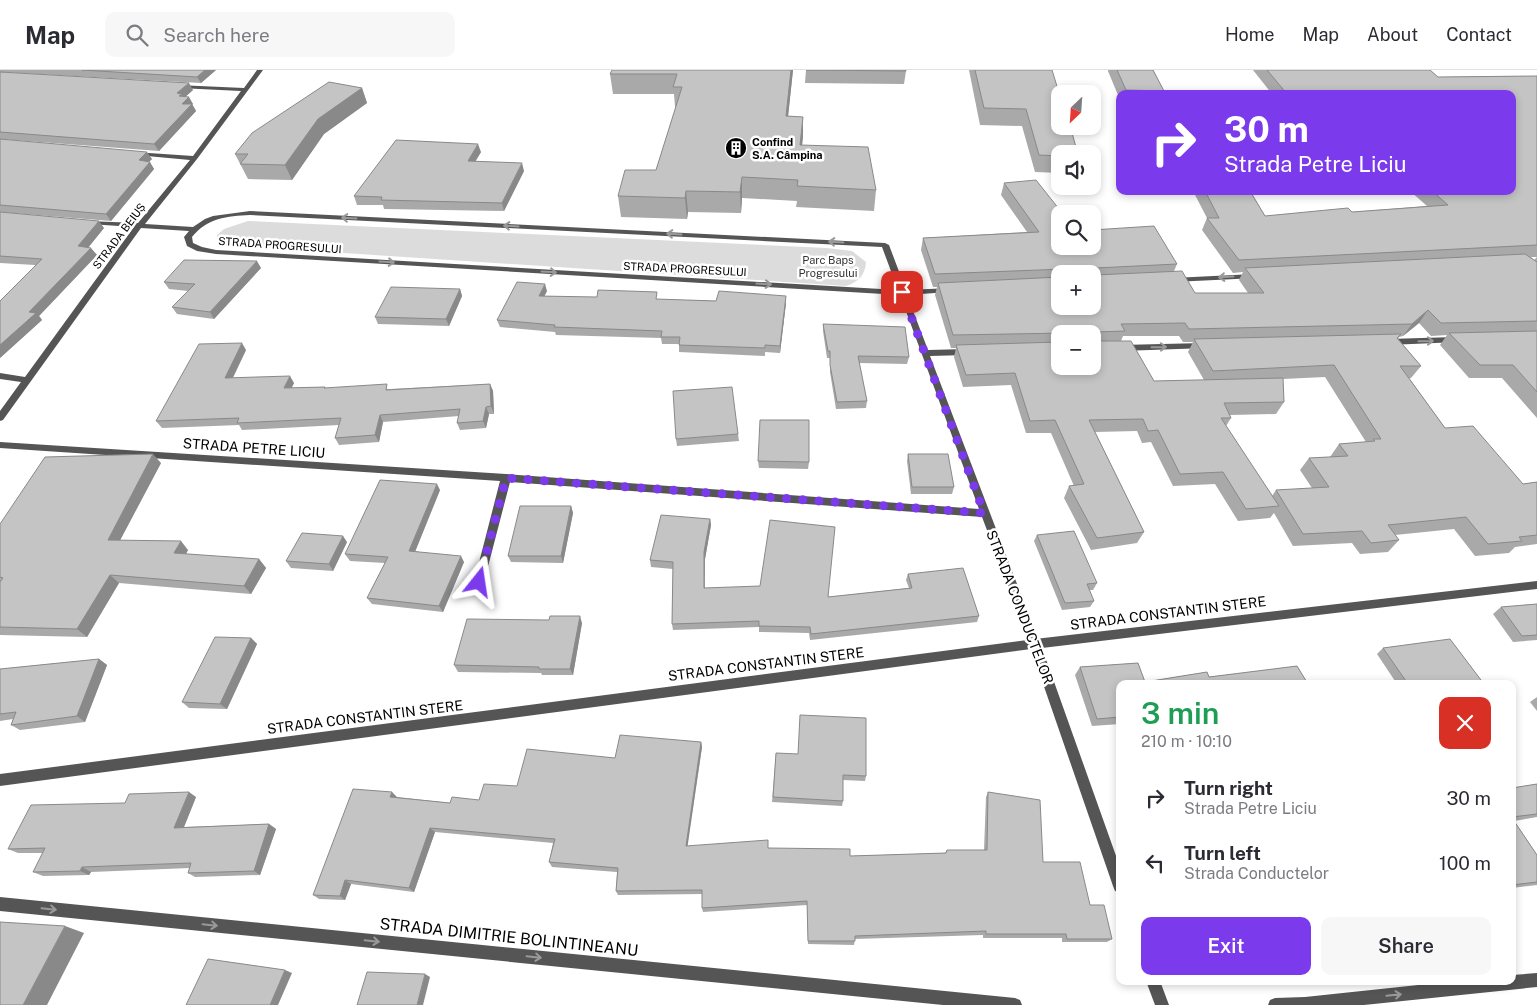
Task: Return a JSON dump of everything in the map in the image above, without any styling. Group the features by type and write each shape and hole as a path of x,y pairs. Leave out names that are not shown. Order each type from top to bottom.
{"street":[{"name":"STRADA BEIUȘ","path":"0,418 140,227 195,158 260,70"},
{"path":"167,85 246,90"},
{"path":"126,152 195,158"},
{"name":"STRADA PROGRESULUI","path":"885,245 250,213 226,214 206,220 193,229 188,237 190,244 200,250 216,252 902,292"},
{"path":"80,222 193,229"},
{"name":"STRADA CONDUCTELOR","path":"885,245 984,513 1035,644 1116,875"},
{"path":"1162,280 1260,276"},
{"path":"902,292 962,290"},
{"path":"1379,342 1468,340"},
{"path":"1112,348 1211,346"},
{"path":"925,353 974,352"},
{"path":"0,376 28,380"},
{"name":"STRADA PETRE LICIU","path":"0,445 506,478 984,513"},
{"path":"479,582 506,478"},
{"name":"STRADA CONSTANTIN STERE","path":"0,780 1035,644 1537,585"},
{"name":"STRADA DIMITRIE BOLINTINEANU","path":"0,904 1015,1005"},
{"path":"1516,982 1537,980"},
{"path":"1154,985 1162,1005"},
{"path":"1275,1005 1305,1004 1489,985"}],"green space":[{"name":"Parc Baps Progresului","path":"248,221 827,248 852,251 866,262 860,278 846,286 222,245 217,242 217,235 224,229"}],"building":[{"path":"82,70 205,70 197,77"},
{"path":"612,70 791,70 786,116 803,117 800,145 868,147 876,190 797,186 798,180 742,177 740,192 686,191 685,198 618,196 625,170 656,170 682,87 673,87 677,74 610,74"},
{"path":"806,70 906,70 906,71"},
{"path":"975,70 1052,70 1057,85 1051,85 1051,135 1073,135 1075,145 1051,145 1051,156 1039,155 1026,109 984,108"},
{"path":"1117,70 1153,70 1163,90 1126,90"},
{"path":"1267,70 1430,70 1438,77 1537,76 1537,245 1239,260 1207,218 1219,218 1207,195 1252,195 1265,216 1348,208 1352,212 1448,205 1437,195 1516,195 1516,90 1284,90"},
{"path":"0,72 189,83 177,93 182,94 179,96 189,97 182,104 192,104 154,144 0,132"},
{"path":"329,82 362,88 318,119 285,165 240,164 248,154 235,154 252,133"},
{"path":"0,139 147,152 139,160 150,162 106,214 0,205"},
{"path":"396,140 478,144 468,161 522,163 502,203 381,200 382,197 354,196"},
{"path":"1036,180 1056,205 1051,205 1051,255 1101,255 1101,229 1154,226 1177,264 1101,268 1101,265 1051,265 1051,270 935,274 923,238 1039,232 1004,183"},
{"path":"0,212 99,221 78,246 91,248 29,312 36,313 0,345 0,301 42,259 0,256"},
{"path":"1525,254 1537,262 1537,321 1441,323 1428,310 1412,324 1189,329 1185,323 1121,324 1125,331 1101,332 1101,325 1051,325 1051,333 953,335 938,283 1051,277 1051,315 1101,315 1101,275 1182,271 1195,293 1264,293 1245,268"},
{"path":"184,260 257,261 210,312 172,307 195,284 164,282"},
{"path":"517,282 545,284 539,296 597,297 598,290 657,292 656,299 716,301 719,291 786,296 780,346 765,345 765,348 679,345 680,337 661,337 662,331 554,327 555,325 497,320"},
{"path":"391,287 460,289 446,319 375,317"},
{"path":"823,324 905,327 909,357 858,356 867,401 837,402 830,365 830,351 828,351"},
{"path":"1537,331 1537,392 1513,365 1480,365 1449,333"},
{"path":"1401,334 1397,338 1421,366 1400,366 1445,428 1473,426 1523,484 1537,482 1537,535 1519,537 1522,541 1488,544 1466,517 1388,525 1399,540 1371,543 1362,531 1303,534 1276,490 1329,487 1309,458 1348,456 1339,444 1381,439 1334,365 1213,371 1194,339"},
{"path":"1101,341 1131,341 1154,381 1283,378 1284,402 1224,403 1231,418 1221,418 1279,506 1246,509 1223,472 1180,474 1158,430 1148,431 1143,419 1089,420 1144,532 1097,538 1069,486 1084,484 1055,420 1030,421 1015,373 966,375 956,345 1051,342 1051,375 1101,375"},
{"path":"242,343 225,378 290,376 284,388 324,388 387,384 386,390 490,384 491,406 486,407 483,421 457,423 460,409 380,415 375,435 335,438 341,418 237,423 239,418 156,421 199,344"},
{"path":"732,387 738,434 676,439 673,391"},
{"path":"760,420 809,420 809,462 758,461"},
{"path":"153,454 108,540 181,541 174,553 259,559 244,586 110,575 77,629 0,627 0,582 3,578 0,577 0,524 45,457"},
{"path":"908,454 948,454 954,487 912,487"},
{"path":"380,480 437,484 409,551 461,556 439,606 367,598 388,557 345,554"},
{"path":"520,506 571,506 561,556 508,556"},
{"path":"661,515 710,519 704,552 704,588 760,586 770,520 835,527 828,597 912,588 908,574 963,568 979,616 811,634 810,627 759,626 759,621 672,624 673,562 650,560"},
{"path":"1074,531 1097,583 1087,584 1094,601 1065,603 1037,535"},
{"path":"302,533 343,536 329,564 286,561"},
{"path":"1537,604 1537,635 1522,636 1501,607"},
{"path":"550,616 580,616 570,669 454,665 467,619 549,620"},
{"path":"215,637 251,638 220,704 182,702"},
{"path":"1450,639 1481,680 1405,680 1383,648"},
{"path":"99,659 77,716 11,725 16,712 0,714 0,669"},
{"path":"1138,663 1144,680 1116,680 1116,717 1097,719 1080,667"},
{"path":"1297,666 1306,680 1157,680 1207,672 1209,677"},
{"path":"800,715 866,718 866,776 843,775 843,801 773,797 776,753 798,754"},
{"path":"620,735 701,742 686,846 768,840 768,848 850,849 850,856 946,853 947,850 987,850 988,792 1040,800 1043,862 1080,862 1090,905 1104,905 1112,939 1067,939 1066,934 986,934 986,931 855,936 855,941 808,941 807,901 702,908 702,890 616,891 618,868 549,862 555,839 430,828 409,888 345,880 340,896 313,895 353,789 392,792 390,797 450,803 452,797 479,800 484,784 517,786 527,749 615,758"},
{"path":"1537,784 1537,814 1516,817 1516,787"},
{"path":"189,792 174,828 269,824 254,871 188,873 191,863 82,867 80,871 33,872 45,848 8,849 31,805 125,803 129,794"},
{"path":"1516,824 1537,855 1537,882 1516,885"},
{"path":"0,922 65,926 23,1005 0,1005"},
{"path":"208,959 285,970 270,1005 186,1005"},
{"path":"367,972 425,974 417,1005 357,1005"}],"place":[{"name":"Confind S.A. Câmpina","path":"736,148"}],"route":[{"path":"479,582 506,478 984,513 902,292"}]}
